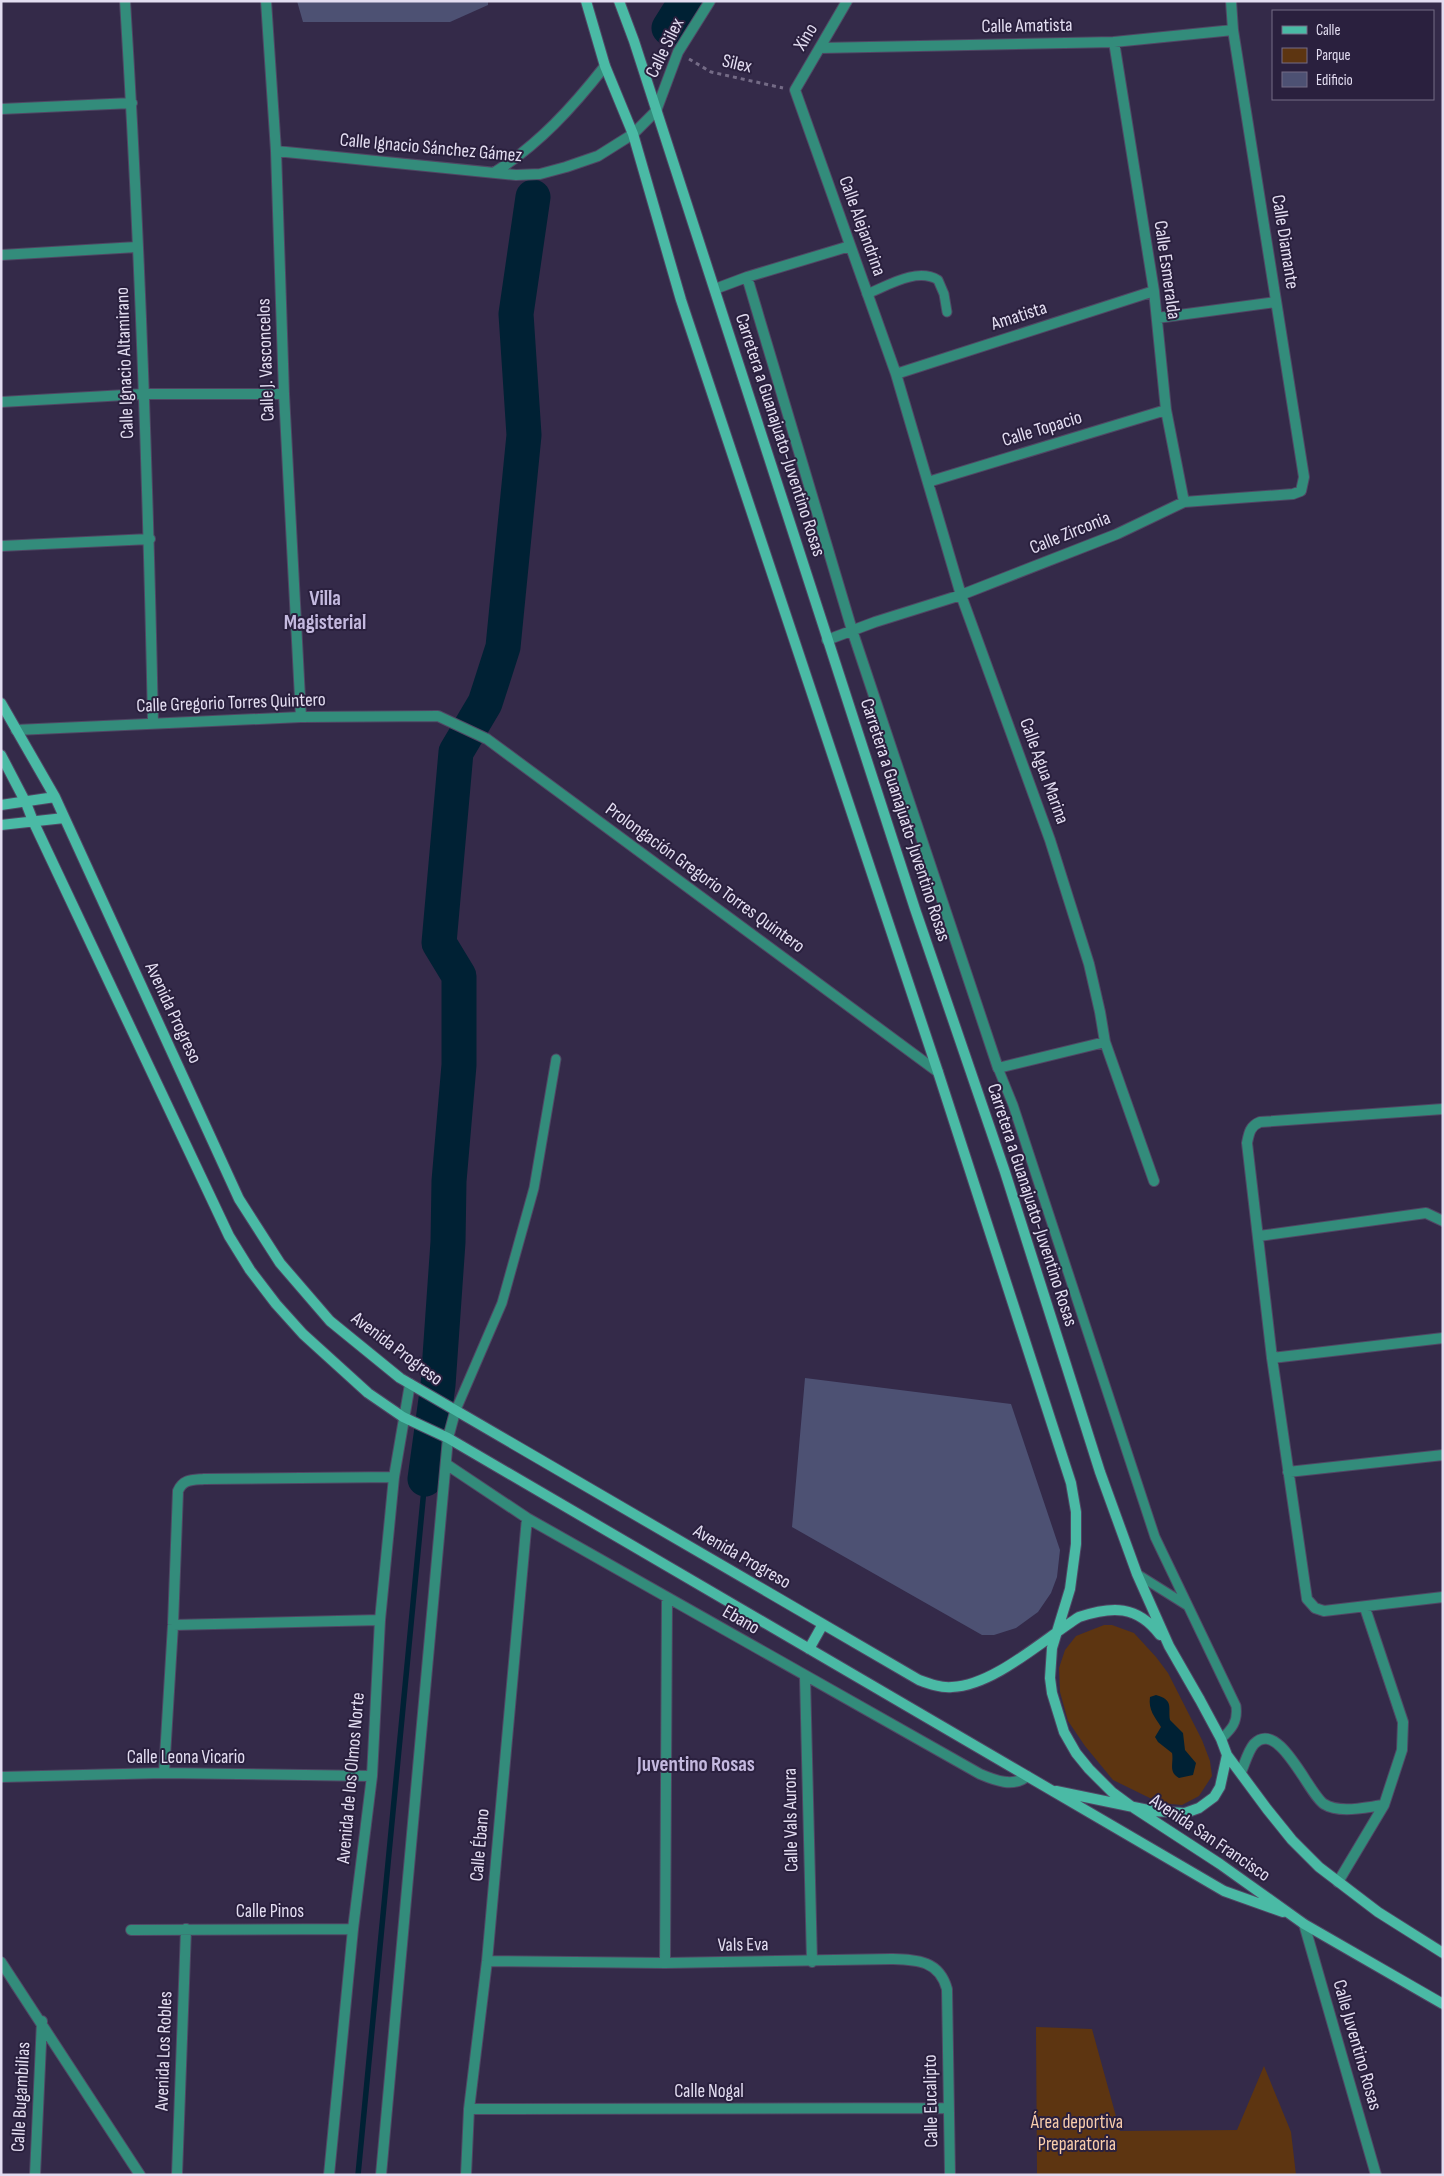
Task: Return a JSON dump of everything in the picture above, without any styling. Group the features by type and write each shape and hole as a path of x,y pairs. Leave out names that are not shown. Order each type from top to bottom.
{"main road":[{"path":"586,1 605,66 633,134 681,300 938,1072 1071,1483 1076,1512 1076,1544 1070,1589 1055,1632"},
{"name":"Carretera a Guanajuato-Juventino Rosas","path":"619,1 715,289 915,909 1005,1172 1100,1472 1137,1574 1169,1646"},
{"name":"Avenida Progreso","path":"1,703 54,797 240,1199 280,1263 330,1321 412,1386 451,1410 919,1680 935,1686 952,1687 985,1680 1079,1617 1096,1611 1119,1610 1139,1614 1150,1622 1169,1646"},
{"path":"1,755 26,802 33,821 229,1236 250,1270 276,1304 303,1334 368,1393 406,1418 444,1437 1224,1891 1288,1914"},
{"path":"1,804 54,797"},
{"path":"1,825 64,818"},
{"path":"809,1649 823,1624"},
{"name":"Avenida San Francisco","path":"1055,1632 1050,1662 1052,1693 1064,1732 1076,1753 1089,1769 1131,1806 1254,1887 1288,1914 1443,2004"},
{"path":"1169,1646 1221,1739 1227,1755 1241,1772 1254,1793 1292,1840 1338,1882 1409,1934 1443,1953"},
{"path":"1048,1790 1170,1813 1185,1813 1199,1808 1214,1797 1220,1787 1227,1755"}],"street":[{"name":"Calle Ignacio Altamirano","path":"125,1 132,104 150,539 154,723"},
{"name":"Calle J. Vasconcelos","path":"266,1 276,151 284,394 301,717"},
{"name":"Calle Silex","path":"656,111 678,52 710,1"},
{"name":"Xino","path":"795,90 847,1"},
{"name":"Calle Diamante","path":"1231,1 1233,30 1304,477 1303,488"},
{"name":"Calle Amatista","path":"820,48 1114,42 1233,30"},
{"name":"Calle Esmeralda","path":"1114,42 1154,291 1166,410 1184,502"},
{"path":"495,172 518,158 554,126 579,100 605,66"},
{"name":"Calle Alejandrina","path":"795,90 896,374"},
{"path":"1,109 132,104"},
{"name":"Calle Ignacio Sánchez Gámez","path":"276,151 516,175 540,174 598,156 633,134 656,111"},
{"path":"715,289 850,246"},
{"path":"1,255 137,247"},
{"path":"748,277 852,630 998,1068 1105,1042"},
{"name":"Amatista","path":"896,374 1154,291"},
{"path":"1157,318 1276,302"},
{"name":"Calle Agua Marina","path":"896,374 961,594 1050,840 1089,964 1105,1042 1154,1181"},
{"path":"1,402 143,394 284,394"},
{"name":"Calle Topacio","path":"928,482 1166,410"},
{"name":"Calle Zirconia","path":"828,640 852,630 961,594 1117,534 1184,502 1293,494 1300,492 1303,488"},
{"path":"1,546 150,539"},
{"name":"Calle Gregorio Torres Quintero","path":"16,730 301,717 438,716 447,718"},
{"name":"Prolongación Gregorio Torres Quintero","path":"447,718 487,739 938,1072"},
{"path":"1443,1109 1260,1122 1254,1124 1250,1130 1247,1143 1272,1358 1307,1599 1315,1608 1324,1611 1365,1608 1443,1597"},
{"path":"1259,1236 1426,1213 1443,1221"},
{"path":"1272,1358 1443,1338"},
{"name":"Avenida de los Olmos Norte","path":"330,2175 353,1929 372,1776 380,1620 394,1477 412,1386"},
{"path":"381,2175 446,1464 444,1437 451,1410"},
{"path":"1288,1472 1443,1455"},
{"name":"Ebano","path":"446,1464 527,1518 805,1677 980,1774 993,1779 1014,1782 1026,1776"},
{"path":"164,1773 173,1625 178,1491 184,1482 204,1479 394,1477"},
{"name":"Calle Ébano","path":"466,2175 469,2109 487,1961 527,1518"},
{"path":"665,1963 666,1598"},
{"path":"1338,1882 1384,1805 1402,1750 1403,1722 1365,1608"},
{"path":"173,1625 380,1620"},
{"name":"Calle Vals Aurora","path":"805,1677 812,1962"},
{"path":"1241,1772 1253,1746 1259,1740 1268,1739 1276,1742 1285,1750 1322,1804 1334,1809 1384,1805"},
{"name":"Calle Leona Vicario","path":"1,1777 164,1773 372,1776"},
{"name":"Calle Juventino Rosas","path":"1304,1924 1376,2175"},
{"name":"Avenida Los Robles","path":"177,2175 186,1929"},
{"name":"Calle Pinos","path":"131,1930 353,1929"},
{"name":"Vals Eva","path":"487,1961 665,1963 913,1960 937,1969 945,1982 947,1989 947,2026"},
{"path":"1,1962 42,2021 140,2175"},
{"name":"Calle Bugambilias","path":"35,2175 42,2021"},
{"name":"Calle Eucalipto","path":"947,2026 950,2175"},
{"name":"Calle Nogal","path":"469,2109 949,2108"}],"lane":[{"path":"867,294 914,276 927,276 938,280 944,294 947,312"},
{"path":"451,1410 502,1302 534,1188 556,1059"},
{"path":"998,1068 1013,1105 1155,1537 1236,1706 1237,1715 1235,1723 1221,1739"},
{"path":"1137,1574 1188,1606"}],"path":[{"name":"Silex","path":"678,52 711,72 795,90"}],"green space":[{"path":"1104,1625 1112,1625 1134,1633 1156,1657 1168,1673 1202,1740 1210,1761 1212,1776 1199,1796 1182,1805 1160,1803 1113,1780 1085,1746 1068,1721 1060,1692 1059,1668 1065,1650 1076,1636"},
{"name":"Área deportiva Preparatoria","path":"1036,2027 1092,2029 1120,2131 1237,2130 1264,2066 1291,2132 1296,2175 1037,2175"}],"water":[{"path":"1156,1695 1166,1699 1169,1704 1170,1720 1183,1733 1185,1750 1196,1763 1193,1775 1179,1778 1176,1776 1172,1770 1172,1753 1158,1742 1155,1737 1161,1727 1152,1713 1150,1697"}],"building":[{"path":"297,1 488,1 488,5 450,22 303,22"},
{"path":"805,1378 1011,1404 1060,1550 1057,1577 1051,1593 1038,1612 1016,1628 994,1635 982,1635 792,1527"}],"waterway":[{"path":"669,28 686,1"},
{"path":"425,1479 438,1385 448,1242 449,1181 459,1065 459,976 439,943 456,752 485,703 503,647 524,435 516,314 533,197"},
{"path":"358,2175 425,1479"}],"district":[{"name":"Villa Magisterial","path":"325,610"},
{"name":"Juventino Rosas","path":"696,1764"}]}
